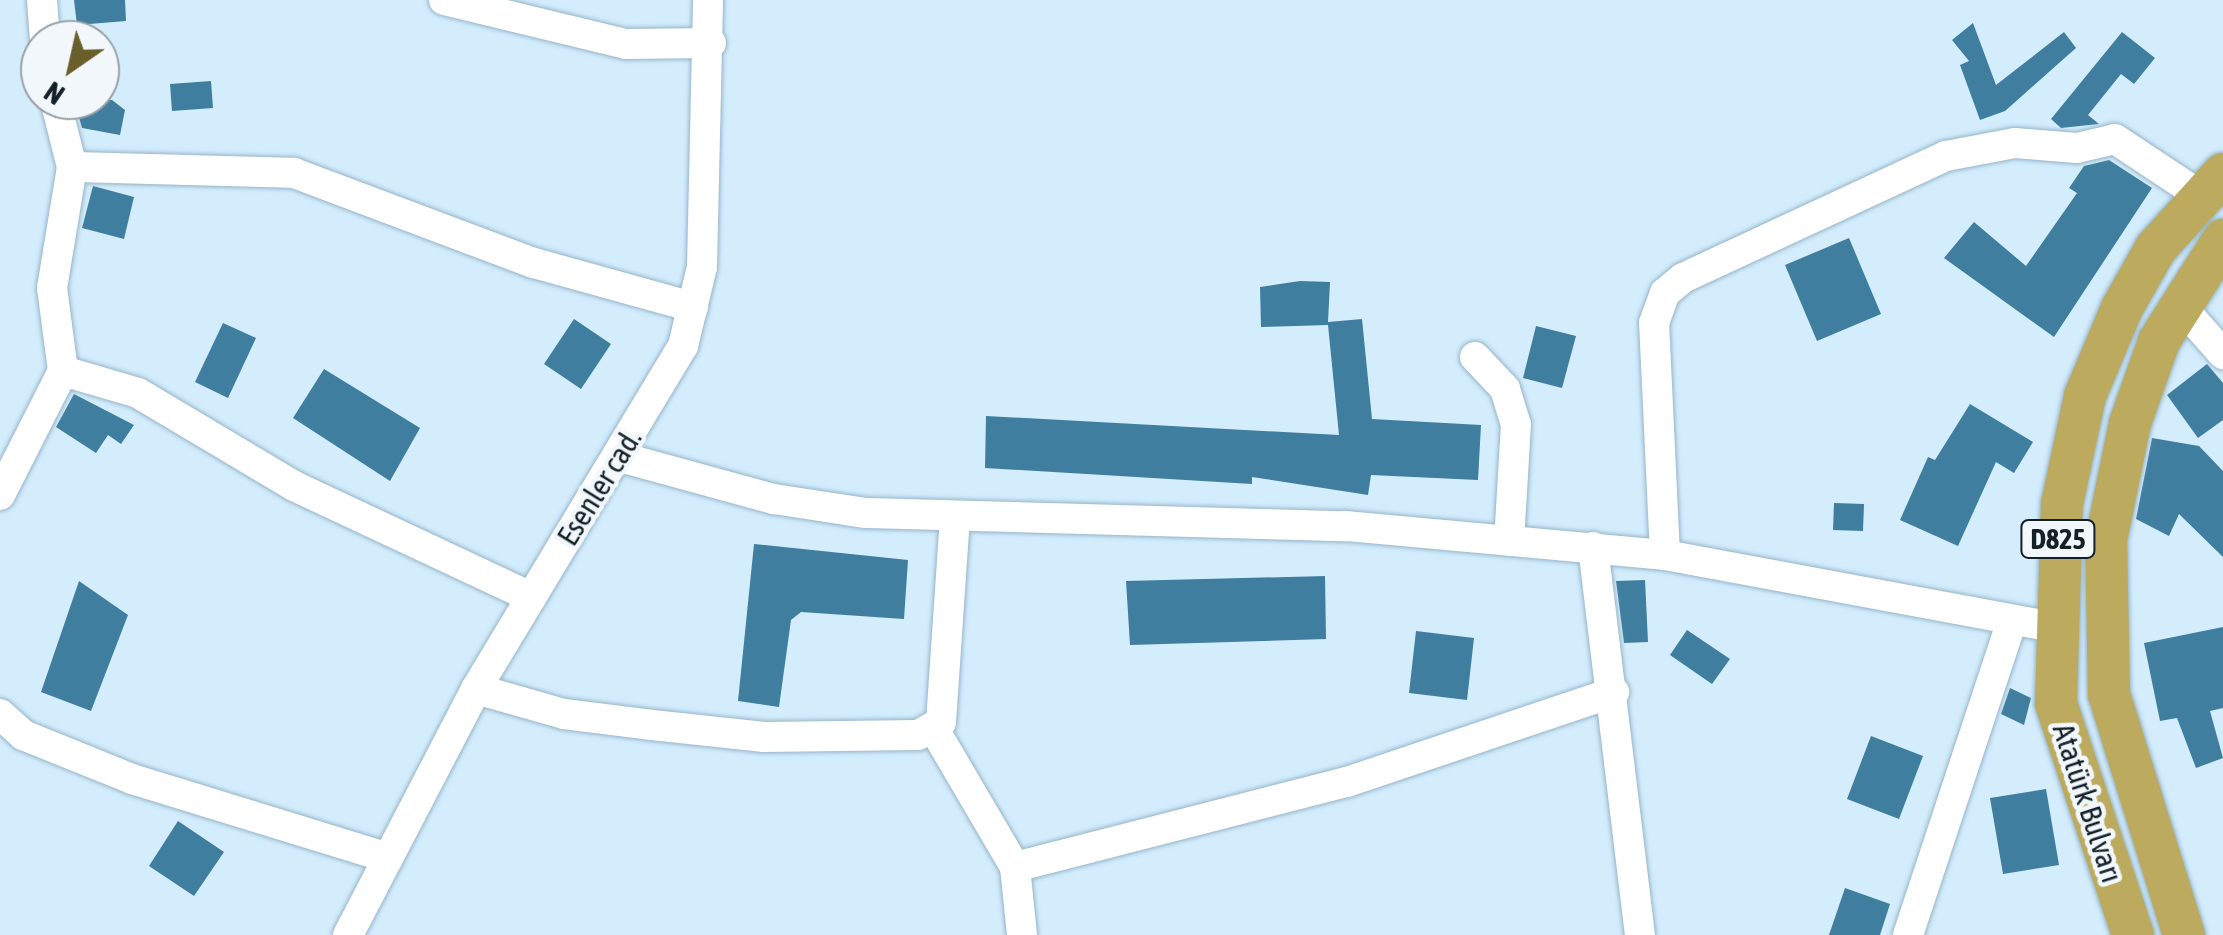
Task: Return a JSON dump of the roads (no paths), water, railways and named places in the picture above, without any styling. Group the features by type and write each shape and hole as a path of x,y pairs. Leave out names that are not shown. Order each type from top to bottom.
{"highway":[{"name":"Atatürk Bulvarı","path":"2134,935 2062,738 2054,628 2062,504 2085,396 2139,275 2212,185"},
{"name":"Atatürk Bulvarı","path":"2184,935 2117,736 2105,623 2114,483 2179,304 2223,240"}],"street":[{"path":"444,0 626,44 711,43"},
{"name":"Esenler cad.","path":"348,935 476,688 620,457 683,346 702,267 711,43 708,0"},
{"path":"0,495 63,371 52,288 72,166 60,120"},
{"path":"1666,554 1654,324 1683,278 1946,156 2015,143 2077,148 2116,139 2212,185"},
{"path":"72,166 294,173 534,263 692,307"},
{"path":"2179,304 2223,354"},
{"path":"1476,357 1506,389 1516,424 1509,541"},
{"path":"63,371 138,393 294,486 531,597"},
{"path":"620,457 774,499 956,518 1190,518 1666,554 2012,624 2054,628"},
{"path":"956,518 946,692 934,729 1015,867 1022,935"},
{"path":"1593,547 1614,692 1640,935"},
{"path":"1908,935 2012,624"},
{"path":"476,688 564,714 764,737 882,741 934,729"},
{"path":"1015,867 1346,782 1614,692"},
{"path":"0,714 23,736 132,778 388,858"}]}
